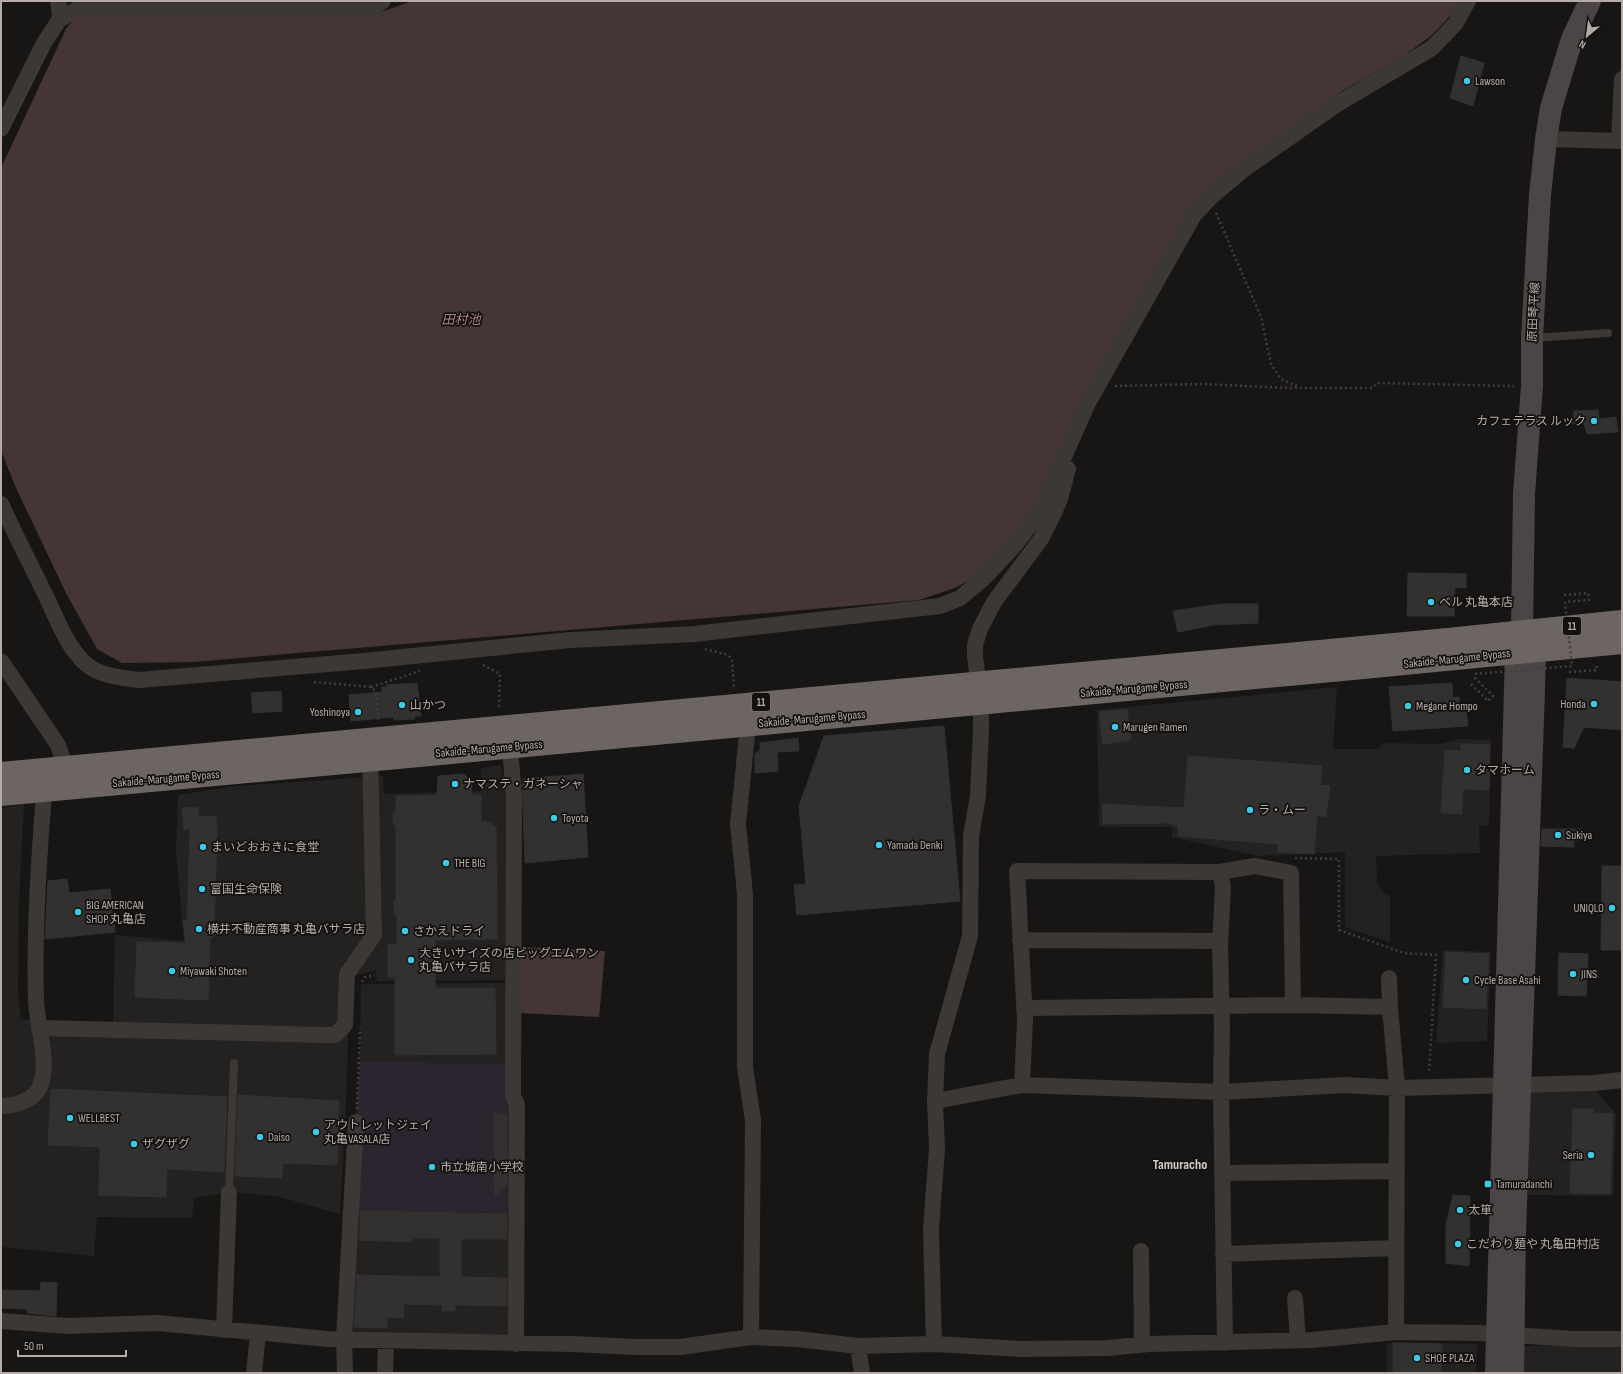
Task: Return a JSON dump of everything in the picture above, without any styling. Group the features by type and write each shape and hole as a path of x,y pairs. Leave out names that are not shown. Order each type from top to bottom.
{"highway":[{"name":"Sakaide-Marugame Bypass","path":"1,795 44,791 496,728 735,704 1622,621"},
{"name":"Sakaide-Marugame Bypass","path":"1,773 65,766 373,746 510,747 1353,670 1525,651 1622,643"}],"street":[{"path":"1,129 44,43 59,20 60,14 58,1"},
{"path":"59,20 79,8 373,8 383,1"},
{"path":"1,504 62,629 76,653 88,665 104,673 122,678 139,680 444,654 570,640 688,634 940,606 960,598 984,578 1016,545 1038,515 1088,403 1194,215 1207,201 1243,170 1339,103 1432,48 1456,23 1468,1"},
{"name":"原田琴平線","path":"1522,631 1524,494 1532,386 1532,338 1540,195 1546,139 1551,108 1572,39 1590,1"},
{"path":"1546,139 1621,141 1622,79"},
{"path":"934,1344 931,1229 937,1148 935,1101 937,1054 970,936 971,836 980,765 981,704 975,645 980,629 994,602 1037,545 1054,515 1060,499 1070,461 1070,446"},
{"path":"1496,1373 1505,1334 1515,1233 1513,1085 1525,651 1522,631"},
{"path":"1,661 58,745 65,766"},
{"path":"748,725 738,824 745,894 745,1067 753,1120 751,1337"},
{"path":"39,1028 330,1035 336,1035 340,1032 345,1025 346,1017 347,974 374,935 373,746"},
{"path":"510,747 514,798 515,998 513,1096 517,1104 516,1344"},
{"path":"1,1106 10,1106 22,1103 33,1096 41,1086 44,1070 36,1002 36,935 44,791"},
{"path":"1022,1085 1024,1008 1017,872 1220,872 1255,866 1292,873 1293,1005"},
{"path":"1220,872 1223,887 1220,941 1225,1343"},
{"path":"1020,940 1220,941"},
{"path":"1389,978 1397,1088 1396,1332"},
{"path":"1024,1008 1293,1005 1390,1007"},
{"path":"935,1101 1022,1085 1221,1092 1345,1085 1397,1088 1622,1080"},
{"path":"345,1373 344,1338 356,1122"},
{"path":"1222,1173 1396,1171"},
{"path":"224,1330 229,1192"},
{"path":"1223,1254 1396,1248"},
{"path":"1140,1251 1142,1345"},
{"path":"1295,1298 1298,1340"},
{"path":"1,1322 67,1326 157,1323 328,1339 344,1338 637,1347 680,1347 751,1337 797,1339 858,1346 934,1344 1021,1349 1107,1348 1142,1345 1298,1340 1396,1332 1505,1334 1574,1339 1622,1339"},
{"path":"254,1373 258,1333"},
{"path":"1505,1334 1513,1373"},
{"path":"385,1373 386,1340"},
{"path":"858,1346 862,1373"}],"lane":[{"path":"1532,338 1608,333"},
{"path":"229,1192 234,1063"}],"path":[{"path":"1207,201 1215,210 1221,223 1261,318 1271,364 1281,379 1301,388"},
{"path":"1111,388 1117,385 1203,384 1301,388 1372,388 1377,383 1532,386"},
{"path":"1471,684 1488,701 1493,696 1475,678 1475,674 1572,666 1565,602 1589,600 1588,593 1564,595"},
{"path":"688,634 690,640 697,646 728,655 732,659 735,704"},
{"path":"463,652 464,655 500,674 499,708 496,728"},
{"path":"312,681 371,687 412,675 432,666 444,656 444,654"},
{"path":"1570,672 1597,670 1597,664"},
{"path":"371,687 376,692 373,746"},
{"path":"1292,873 1291,858 1339,858 1339,930 1404,953 1436,955 1428,1087"},
{"path":"361,984 365,978 375,975"},
{"path":"356,1122 360,1062 360,1023"}],"shaded area":[{"path":"1337,687 1333,749 1380,749 1381,743 1440,744 1460,739 1491,740 1489,826 1479,826 1480,853 1376,856 1377,884 1381,890 1390,897 1390,942 1345,927 1345,852 1258,856 1172,837 1172,827 1099,827 1097,710"},
{"path":"500,765 506,783 508,980 377,981 376,970 353,976 350,980 346,1105 340,1214 276,1196 229,1192 194,1198 192,1218 97,1217 94,1256 1,1247 1,808 24,805 19,900 18,994 21,1019 113,1023 115,935 184,941 176,852 178,795 236,786 383,776 384,794 481,791 481,768"},
{"path":"1443,950 1491,952 1487,1041 1436,1043"},
{"name":"市立城南小学校","path":"605,951 599,1017 520,1013 510,1335 504,1337 345,1330 360,1062 361,984 511,983"},
{"path":"360,1062 509,1064 512,1105 511,1213 350,1212"},
{"path":"1595,1090 1616,1114 1613,1196 1528,1195 1530,1092"},
{"path":"1392,1342 1477,1344 1476,1373 1387,1373 1387,1343 1391,1344"},
{"path":"1523,1346 1622,1346 1622,1373 1523,1373"}],"water":[{"name":"田村池","path":"412,1 1462,1 1456,10 1432,35 1402,57 1342,91 1300,123 1229,171 1202,196 1020,534 992,568 955,588 919,600 194,662 122,663 97,649 66,593 16,488 1,451 1,168 66,29 75,17 92,13 378,13"},
{"path":"521,947 605,951 599,1017 520,1013"}],"building":[{"name":"Lawson","path":"1461,56 1484,63 1473,106 1450,98"},
{"name":"カフェテラス ルック","path":"1598,410 1599,419 1616,417 1618,432 1587,434 1584,423 1572,424 1574,411"},
{"name":"ベル 丸亀本店","path":"1408,573 1466,574 1466,588 1455,587 1454,616 1407,616"},
{"path":"1221,604 1258,604 1258,623 1213,625 1178,632 1173,611"},
{"name":"Honda","path":"1567,678 1622,682 1622,730 1584,727 1574,748 1563,747"},
{"path":"417,683 421,716 414,716 415,719 394,720 393,717 351,721 349,695 382,692 382,687 387,687 387,685"},
{"path":"1452,683 1453,698 1459,697 1460,711 1466,710 1468,726 1393,731 1389,687"},
{"path":"281,691 282,711 253,713 251,693"},
{"path":"1127,709 1131,740 1103,744 1099,712"},
{"name":"Yamada Denki","path":"944,726 960,901 797,915 794,885 806,884 799,806 824,736"},
{"path":"798,738 799,751 777,752 778,771 755,773 755,754 760,750 760,743"},
{"path":"1461,744 1490,745 1489,790 1463,789 1462,814 1441,813 1445,750 1461,751"},
{"path":"1188,756 1322,766 1320,785 1330,786 1326,817 1317,815 1314,854 1278,852 1278,844 1178,836 1178,826 1167,823 1103,824 1102,804 1184,808"},
{"path":"464,774 468,778 471,777 472,795 481,795 481,822 489,822 496,827 497,939 435,940 435,988 495,988 496,1054 395,1055 395,977 388,977 388,944 397,944 397,915 394,914 394,901 396,900 396,826 393,824 393,814 396,813 396,796 437,795 438,776"},
{"name":"Toyota","path":"583,774 588,857 525,863 522,779"},
{"path":"198,807 199,817 216,816 217,831 215,903 213,937 210,937 208,1000 135,997 137,942 186,943 183,920 187,921 190,829 184,830 182,808"},
{"name":"Sukiya","path":"1542,829 1580,829 1580,841 1574,841 1574,847 1541,846"},
{"name":"UNIQLO","path":"1602,866 1622,866 1622,950 1601,950"},
{"name":"BIG AMERICAN SHOP 丸亀店","path":"67,879 69,893 110,889 115,932 45,939 48,881"},
{"name":"Cycle Base Asahi","path":"1446,952 1489,954 1486,1009 1443,1007"},
{"name":"JINS","path":"1559,953 1588,954 1586,996 1558,995"},
{"path":"51,1089 227,1097 224,1172 167,1169 166,1197 99,1195 100,1147 48,1145"},
{"path":"238,1095 339,1101 337,1165 283,1163 282,1178 235,1176"},
{"path":"1573,1109 1593,1109 1593,1113 1613,1114 1610,1194 1570,1193"},
{"path":"494,1114 507,1114 507,1184 495,1196"},
{"name":"こだわり麺や 丸亀田村店","path":"1453,1195 1470,1196 1469,1266 1446,1263 1446,1225"},
{"path":"361,1211 507,1214 507,1239 461,1239 461,1277 507,1278 507,1306 455,1305 455,1311 442,1311 442,1305 404,1304 403,1318 387,1317 387,1328 354,1327 357,1275 440,1277 440,1238 415,1238 410,1242 359,1240"},
{"path":"41,1282 57,1283 56,1316 27,1313 27,1309 1,1308 1,1290 40,1291"},
{"name":"SHOE PLAZA","path":"1393,1343 1442,1344 1441,1373 1393,1373"}],"place":[{"name":"Lawson","path":"1467,81"},
{"name":"カフェテラス ルック","path":"1594,421"},
{"name":"ベル 丸亀本店","path":"1431,602"},
{"name":"Honda","path":"1594,704"},
{"name":"山かつ","path":"402,705"},
{"name":"Megane Hompo","path":"1408,706"},
{"name":"Yoshinoya","path":"358,712"},
{"name":"Marugen Ramen","path":"1115,727"},
{"name":"タマホーム","path":"1467,770"},
{"name":"ナマステ・ガネーシャ","path":"455,784"},
{"name":"ラ・ムー","path":"1250,810"},
{"name":"Toyota","path":"554,818"},
{"name":"Sukiya","path":"1558,835"},
{"name":"Yamada Denki","path":"879,845"},
{"name":"まいどおおきに食堂","path":"203,847"},
{"name":"THE BIG","path":"446,863"},
{"name":"富国生命保険","path":"202,889"},
{"name":"UNIQLO","path":"1612,908"},
{"name":"BIG AMERICAN SHOP 丸亀店","path":"78,912"},
{"name":"横井不動産商事 丸亀バサラ店","path":"199,929"},
{"name":"さかえドライ","path":"405,931"},
{"name":"大きいサイズの店ビッグエムワン 丸亀バサラ店","path":"411,960"},
{"name":"Miyawaki Shoten","path":"172,971"},
{"name":"JINS","path":"1573,974"},
{"name":"Cycle Base Asahi","path":"1466,980"},
{"name":"WELLBEST","path":"70,1118"},
{"name":"アウトレットジェイ 丸亀VASALA店","path":"316,1132"},
{"name":"Daiso","path":"260,1137"},
{"name":"ザグザグ","path":"134,1144"},
{"name":"Seria","path":"1591,1155"},
{"name":"市立城南小学校","path":"432,1167"},
{"name":"Tamuradanchi","path":"1488,1184"},
{"name":"太箪","path":"1460,1210"},
{"name":"こだわり麺や 丸亀田村店","path":"1458,1244"},
{"name":"SHOE PLAZA","path":"1417,1358"}],"district":[{"name":"Tamuracho","path":"1180,1164"}]}
